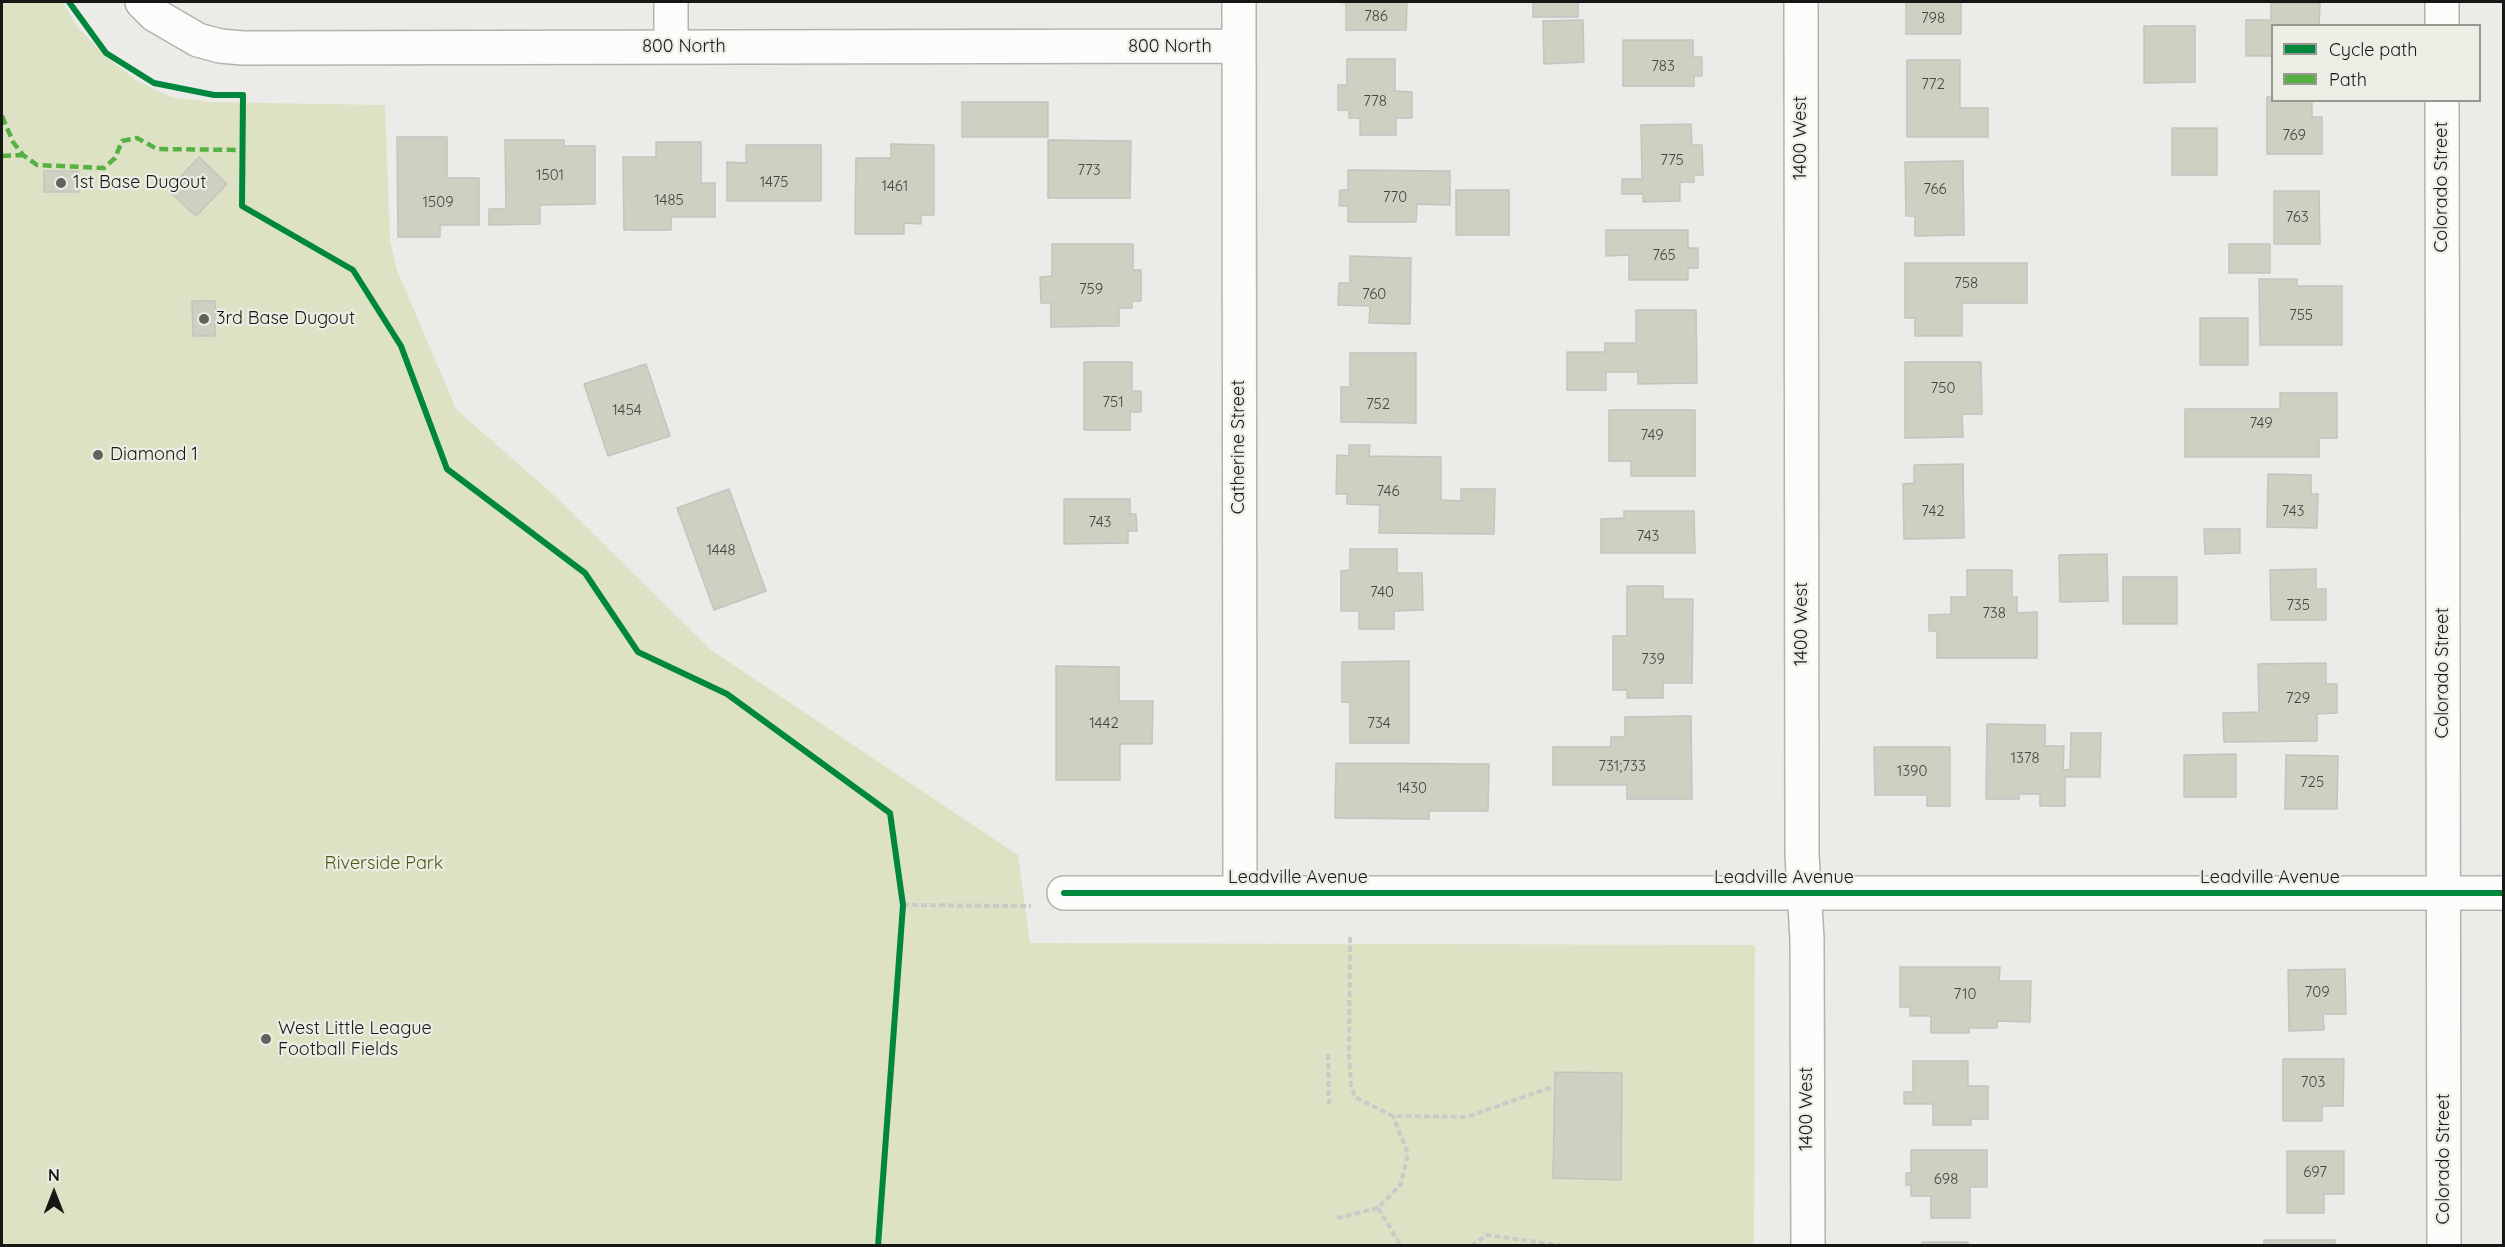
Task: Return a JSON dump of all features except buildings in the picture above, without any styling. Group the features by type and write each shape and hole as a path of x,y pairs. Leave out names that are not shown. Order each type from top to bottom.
{"street":[{"name":"800 North","path":"142,2 155,15 176,29 220,46 1239,46"},
{"path":"671,2 671,47"},
{"name":"Catherine Street","path":"1239,2 1240,893"},
{"name":"1400 West","path":"1801,2 1803,893 1807,939 1808,1245"},
{"path":"2442,2 2442,24"},
{"name":"Colorado Street","path":"2442,102 2444,1245"},
{"name":"Leadville Avenue","path":"1064,893 2504,893"}],"path":[{"path":"243,95 242,206 353,270 401,346 447,469 585,573 638,652 727,694 890,813 903,905 878,1245"},
{"path":"903,905 1032,906"},
{"path":"1350,938 1348,1054 1351,1085 1355,1097 1393,1116 1467,1117 1555,1086"},
{"path":"1328,1054 1329,1104"},
{"path":"1338,1218 1378,1208 1401,1184 1408,1154 1393,1116"},
{"path":"1378,1208 1401,1245"},
{"path":"1471,1245 1487,1235 1565,1245"}],"green space":[{"name":"Riverside Park","path":"2,2 63,2 76,25 105,56 136,80 171,97 208,102 385,105 390,240 397,270 456,409 557,498 711,650 1018,855 1030,943 1755,945 1754,1245 2,1246"}],"marked path":[{"path":"2,116 13,142 23,155 37,165 104,168 115,158 122,141 137,138 157,149 243,150"},
{"path":"2,156 23,155"}],"cycle path":[{"path":"69,2 106,53 154,83 214,95 243,95 242,206 353,270 401,346 447,469 585,573 638,652 727,694 890,813 903,905 878,1246"},
{"path":"1064,893 2504,893"}],"place":[{"name":"1st Base Dugout","path":"61,183"},
{"name":"3rd Base Dugout","path":"204,319"},
{"name":"Diamond 1","path":"98,455"},
{"name":"West Little League Football Fields","path":"266,1039"}]}
